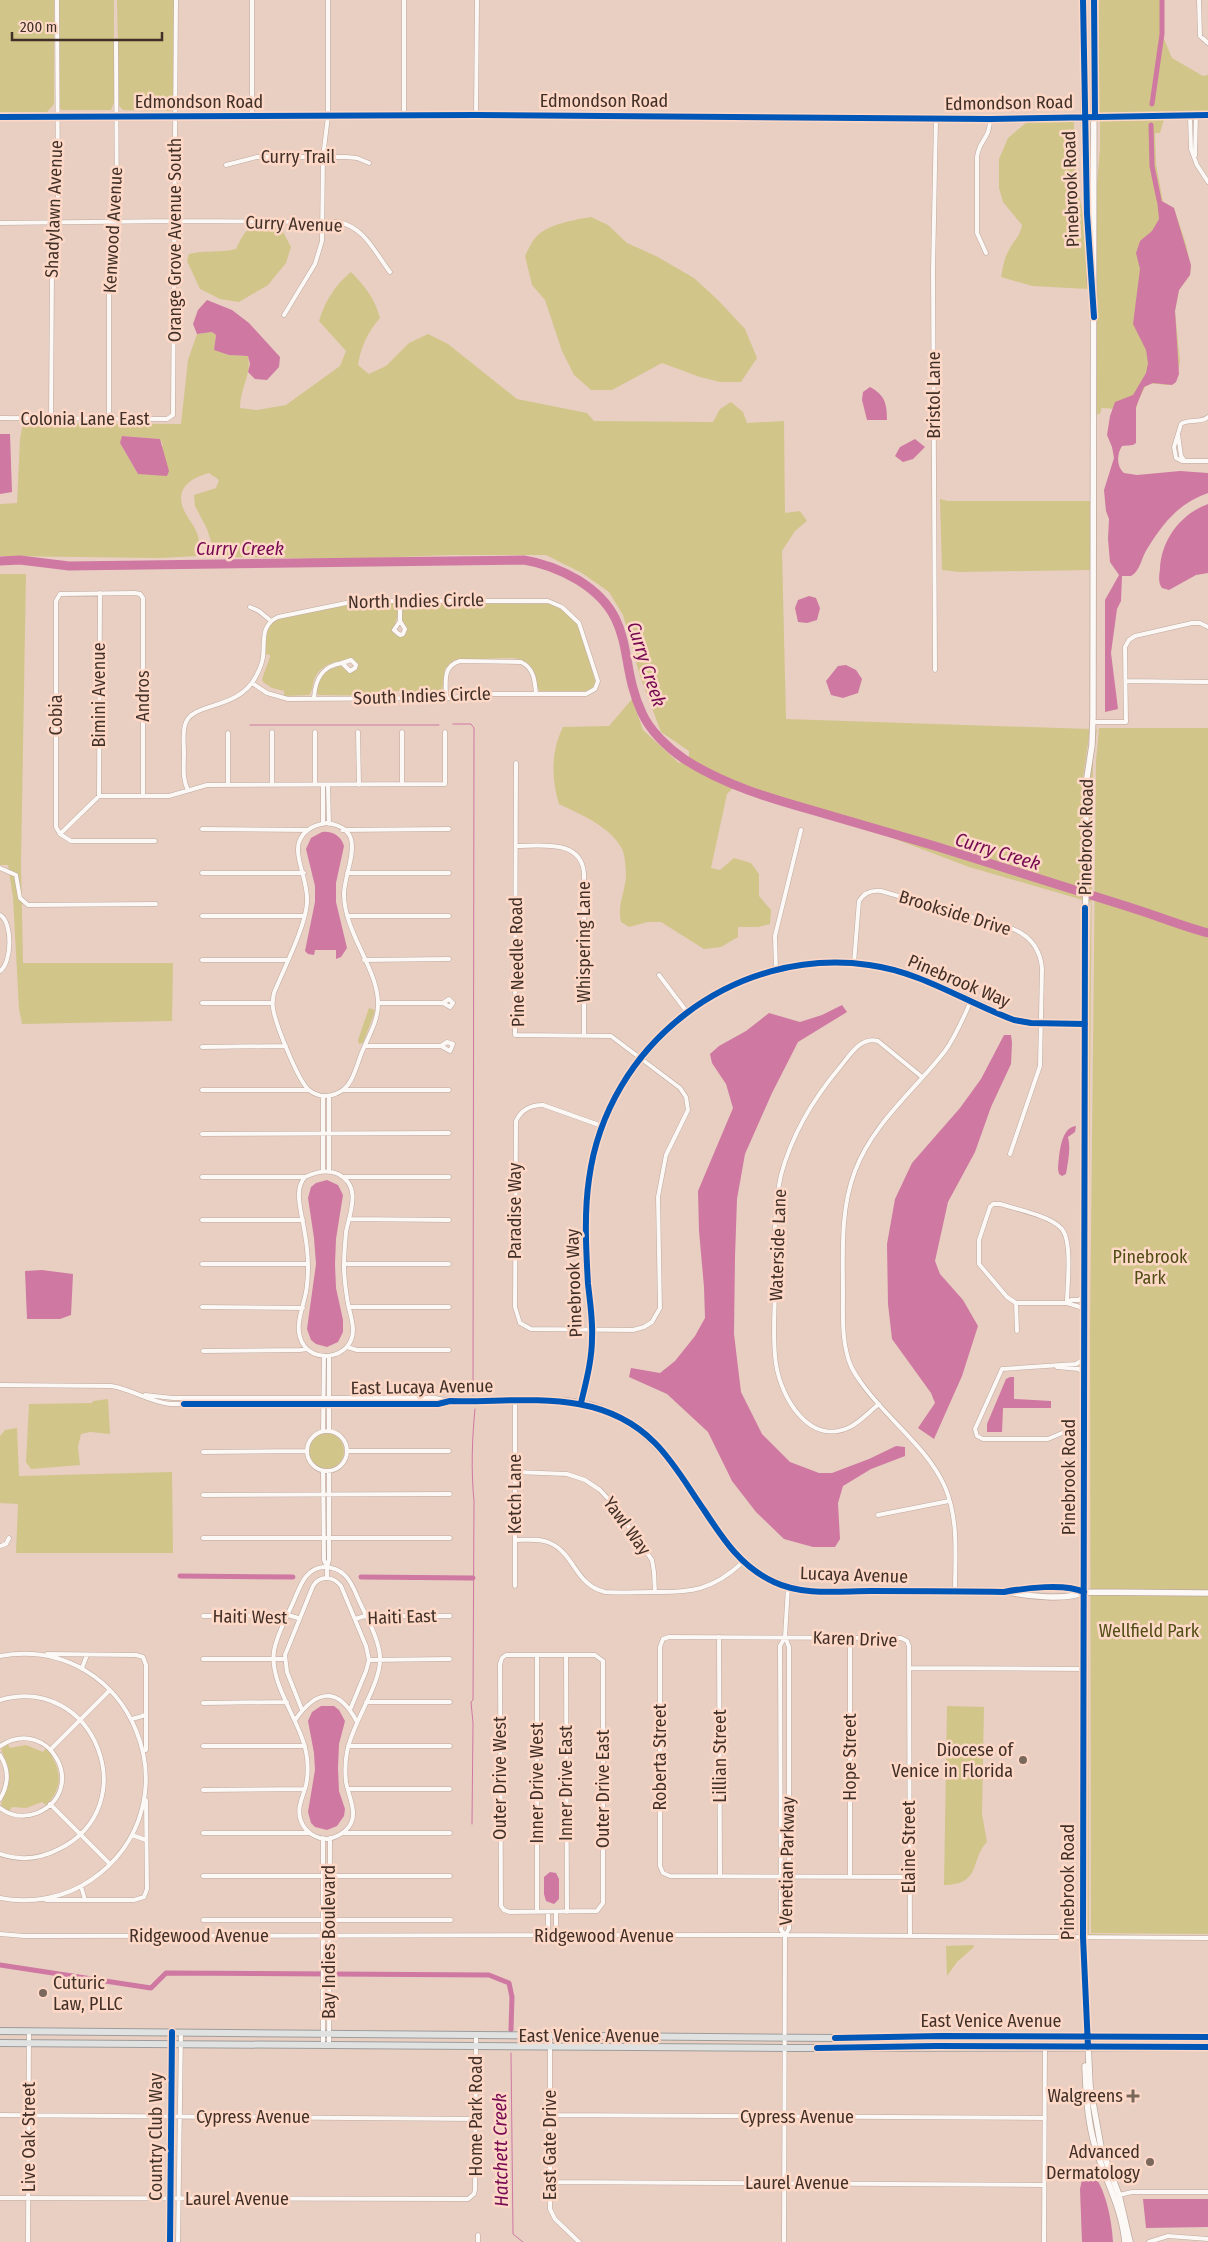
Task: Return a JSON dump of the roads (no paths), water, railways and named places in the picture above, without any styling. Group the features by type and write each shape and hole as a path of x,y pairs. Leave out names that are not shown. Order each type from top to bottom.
{"main road":[{"name":"East Venice Avenue","path":"0,2031 476,2036 1208,2037"},
{"name":"East Venice Avenue","path":"0,2043 784,2048 1208,2047"},
{"path":"1191,2047 1208,2043"}],"street":[{"name":"Shadylawn Avenue","path":"51,419 52,271 57,223 57,0"},
{"name":"Orange Grove Avenue South","path":"170,419 173,415 176,221 176,0"},
{"path":"252,0 252,117"},
{"path":"284,315 318,258 322,241 323,157 328,116 328,0"},
{"path":"404,0 404,116"},
{"path":"476,115 477,0"},
{"name":"Pinebrook Road","path":"1083,0 1084,117 1089,270 1094,317"},
{"name":"Pinebrook Road","path":"1094,0 1093,722 1092,745 1086,778 1085,879 1083,1937 1088,2037 1085,2058 1093,2140 1114,2194 1124,2242"},
{"path":"1199,0 1199,34 1202,40 1208,43"},
{"name":"Kenwood Avenue","path":"109,419 110,279 117,223 116,41"},
{"name":"Edmondson Road","path":"0,116 252,117 476,115 936,119 1208,116"},
{"path":"1193,116 1190,141 1194,158 1208,182"},
{"name":"Bristol Lane","path":"935,670 933,325 936,119"},
{"path":"986,254 977,233 977,157 979,148 990,132 990,119"},
{"name":"Curry Trail","path":"226,165 243,159 257,157 352,158 369,163"},
{"name":"Curry Avenue","path":"0,223 176,221 342,223 358,230 390,272"},
{"path":"1208,417 1203,420 1184,422 1177,432 1174,455 1179,460 1208,461"},
{"name":"Colonia Lane East","path":"0,418 170,419"},
{"name":"Andros","path":"100,593 134,592 142,597 143,796"},
{"name":"Cobia","path":"60,834 56,824 56,601 58,595 63,593 100,593"},
{"name":"Bimini Avenue","path":"99,796 100,593"},
{"path":"400,600 400,621"},
{"name":"North Indies Circle","path":"270,621 278,617 347,601 538,600 558,605 572,614 582,629 598,678 595,689"},
{"path":"188,790 184,780 184,730 186,722 194,714 233,699 252,683 262,662 263,635 270,621 259,611 250,607"},
{"path":"1093,722 1126,722 1126,645 1130,639 1194,622 1208,627"},
{"path":"446,698 446,673 452,665 460,661 514,661 524,663 532,673 536,694"},
{"path":"314,698 315,684 322,672 328,667 342,663"},
{"path":"1126,680 1208,682"},
{"name":"South Indies Circle","path":"252,683 277,697 314,698 446,698 478,694 586,694 595,689"},
{"path":"272,732 272,785"},
{"path":"315,732 315,785"},
{"path":"358,732 359,785"},
{"path":"402,732 402,784"},
{"path":"155,841 75,841 67,840 60,834 99,796 169,796 202,785 445,784 445,732"},
{"path":"228,733 228,785"},
{"name":"Pine Needle Road","path":"516,763 516,1035 584,1034 611,1036 680,1088 688,1104 687,1113 666,1155 660,1186 658,1251 660,1308 652,1322 639,1329 592,1330"},
{"path":"323,785 326,824"},
{"path":"326,824 328,785"},
{"path":"202,830 308,830 326,824 342,830 449,829"},
{"path":"308,830 302,836 298,846 308,896 304,916 272,1003 286,1046 300,1077 309,1090"},
{"path":"342,830 350,839 353,847 344,894 347,916 375,986 378,1003 377,1015 365,1046 352,1078 343,1090"},
{"path":"776,970 775,936 801,830"},
{"name":"Whispering Lane","path":"516,846 564,847 577,855 582,863 584,874 584,1034"},
{"path":"0,868 16,875 20,898 28,905 156,904"},
{"path":"202,873 304,873"},
{"path":"347,873 449,873"},
{"name":"Brookside Drive","path":"854,963 859,901 864,895 873,891 881,891 1013,929 1032,942 1040,956 1042,968 1042,1023"},
{"path":"0,915 7,921 9,931 8,961 0,971"},
{"path":"202,916 304,916"},
{"path":"347,916 449,916"},
{"path":"364,960 449,959"},
{"path":"202,960 287,960"},
{"name":"Pinebrook Way","path":"582,1403 591,1351 592,1330 587,1263 587,1201 593,1157 602,1126 618,1091 640,1058 661,1034 687,1012 724,989 744,980 776,970 818,963 854,963 911,974 1014,1020 1085,1024"},
{"path":"659,975 687,1012"},
{"path":"955,1591 955,1535 950,1500 943,1484 932,1466 856,1375 845,1348 843,1312 845,1209 854,1173 866,1147 880,1126 949,1044 971,1001"},
{"path":"202,1003 272,1003"},
{"path":"378,1003 443,1003"},
{"path":"1010,1154 1040,1066 1042,1023"},
{"name":"Waterside Lane","path":"879,1404 855,1424 844,1430 831,1432 817,1429 804,1422 787,1396 778,1376 775,1350 775,1230 777,1198 786,1157 804,1118 824,1086 860,1044 869,1040 878,1041 922,1077"},
{"path":"202,1047 286,1046"},
{"path":"365,1046 441,1046"},
{"path":"202,1090 309,1090 323,1096 329,1096 343,1090 449,1090"},
{"path":"323,1096 323,1171"},
{"path":"329,1096 329,1171"},
{"name":"Paradise Way","path":"592,1330 531,1329 520,1323 516,1316 515,1130 516,1122 521,1113 529,1107 538,1105 548,1106 602,1126"},
{"path":"202,1134 449,1133"},
{"path":"202,1177 305,1177 329,1171 343,1177 449,1177"},
{"path":"305,1177 300,1184 299,1195 308,1264 299,1331 302,1342 307,1348 324,1356 341,1352 352,1340 353,1329 344,1264 353,1194 351,1186 343,1177"},
{"path":"1067,1303 1067,1244 1063,1230 1052,1222 995,1203 990,1207 980,1237 979,1264 1007,1297 1016,1303 1067,1303 1080,1307 1084,1314"},
{"path":"202,1220 303,1220"},
{"path":"349,1220 449,1220"},
{"path":"202,1264 308,1264"},
{"path":"344,1264 450,1264"},
{"path":"1067,1303 1071,1300 1080,1299 1084,1293"},
{"path":"1016,1303 1017,1331"},
{"path":"202,1307 303,1308"},
{"path":"349,1307 450,1307"},
{"path":"347,1347 357,1350 450,1350"},
{"path":"202,1351 300,1350 307,1348"},
{"path":"323,1431 324,1356"},
{"path":"329,1356 329,1431"},
{"path":"1062,1434 1048,1439 983,1439 977,1436 975,1432 976,1425 1002,1369 1008,1367 1054,1367 1079,1364 1084,1359"},
{"path":"1054,1367 1079,1370 1084,1376"},
{"path":"0,1385 112,1386 138,1394 178,1398 440,1398 450,1400"},
{"name":"East Lucaya Avenue","path":"138,1394 154,1401 178,1404 406,1404 441,1403 450,1400 582,1403"},
{"path":"178,1398 178,1404"},
{"path":"228,1398 228,1404"},
{"path":"277,1398 277,1404"},
{"path":"366,1398 366,1404"},
{"path":"406,1398 406,1404"},
{"name":"Ketch Lane","path":"514,1401 515,1586"},
{"name":"Lucaya Avenue","path":"582,1403 616,1414 650,1438 670,1461 729,1547 744,1562 764,1577 788,1588 816,1591 1004,1592 1055,1596 1074,1596 1084,1592 1208,1593"},
{"path":"323,1431 329,1431 342,1438 347,1451 344,1462 340,1467 329,1472 323,1471 311,1464 306,1452 309,1440 323,1431"},
{"path":"347,1451 450,1451"},
{"path":"203,1452 306,1452"},
{"path":"323,1471 323,1538 326,1578"},
{"path":"326,1567 329,1560 329,1472"},
{"name":"Yawl Way","path":"515,1472 566,1474 585,1480 600,1490 612,1503 652,1560 655,1592"},
{"path":"203,1495 450,1494"},
{"path":"878,1515 950,1500"},
{"path":"0,1546 6,1544 9,1538"},
{"path":"203,1538 450,1538"},
{"path":"515,1540 541,1541 552,1544 562,1552 586,1583 600,1591 687,1592 705,1588 722,1580 744,1562"},
{"path":"310,1833 302,1824 299,1813 308,1770 305,1746 276,1673 274,1659 276,1645 304,1578 315,1569 326,1567 339,1570 348,1577 378,1646 380,1659 376,1678 348,1746 345,1766 354,1815 350,1826 343,1833"},
{"path":"302,1710 284,1659 298,1618 315,1582 326,1578 334,1580 340,1585 366,1646 369,1660 350,1710"},
{"name":"Venetian Parkway","path":"785,1637 780,1646 781,1930 785,1935 789,1929 789,1647 785,1637 788,1588"},
{"name":"Haiti West","path":"203,1616 288,1615 298,1618"},
{"name":"Haiti East","path":"355,1619 365,1616 450,1616"},
{"name":"Karen Drive","path":"662,1640 669,1637 904,1639 909,1646 909,1668 1084,1669"},
{"name":"Lillian Street","path":"719,1637 720,1876"},
{"name":"Hope Street","path":"850,1638 850,1876"},
{"name":"Roberta Street","path":"662,1640 660,1646 660,1866 663,1873 670,1876 720,1876"},
{"path":"37,1654 57,1658 82,1668 110,1690 132,1719 142,1744 146,1764"},
{"path":"0,1655 136,1655 144,1658 146,1665 146,1889 144,1897 134,1900 0,1898"},
{"path":"82,1668 87,1655"},
{"name":"Outer Drive West","path":"556,1912 507,1911 502,1908 500,1902 500,1662 506,1655 566,1655"},
{"name":"Inner Drive West","path":"537,1655 537,1912"},
{"name":"Inner Drive East","path":"566,1655 566,1912"},
{"name":"Outer Drive East","path":"556,1912 596,1912 603,1905 603,1664 602,1659 595,1655 566,1655"},
{"path":"203,1659 284,1659"},
{"path":"369,1660 450,1659"},
{"name":"Elaine Street","path":"909,1668 910,1936"},
{"path":"51,1749 110,1690"},
{"path":"0,1700 18,1696 39,1697 64,1707 80,1719 98,1747 104,1779 98,1806 89,1824 66,1846 41,1856 22,1858 0,1854"},
{"path":"295,1720 302,1710 314,1700 327,1696 343,1701 357,1722"},
{"path":"203,1703 287,1702"},
{"path":"366,1702 450,1702"},
{"path":"132,1719 146,1714"},
{"path":"780,1721 789,1721"},
{"path":"0,1746 14,1739 25,1738 40,1742 51,1749 59,1762 62,1776 59,1792 50,1804 37,1813 26,1815 12,1814 0,1808"},
{"path":"203,1746 305,1746"},
{"path":"348,1746 450,1746"},
{"path":"0,1755 4,1762 7,1776 5,1790 0,1798"},
{"path":"34,1900 57,1895 81,1886 110,1864 132,1835 142,1811 146,1788"},
{"path":"203,1790 305,1789"},
{"path":"348,1789 450,1789"},
{"path":"781,1797 789,1797"},
{"path":"50,1804 110,1864"},
{"path":"203,1833 310,1833 323,1838 330,1838 343,1833 450,1833"},
{"path":"132,1835 146,1840"},
{"name":"Bay Indies Boulevard","path":"323,1838 326,2045"},
{"name":"Bay Indies Boulevard","path":"326,2034 330,1936 330,1838"},
{"path":"203,1876 450,1876"},
{"path":"720,1876 909,1877"},
{"path":"81,1886 85,1900"},
{"path":"548,1912 548,1936"},
{"path":"556,1912 556,1936"},
{"path":"203,1920 451,1920"},
{"name":"Ridgewood Avenue","path":"0,1934 24,1936 785,1935 1208,1938"},
{"path":"784,2242 785,1935"},
{"name":"Live Oak Street","path":"28,2242 29,2031"},
{"name":"Country Club Way","path":"170,2242 172,2032"},
{"name":"Country Club Way","path":"178,2242 181,2032"},
{"name":"Home Park Road","path":"472,2196 475,2190 476,2036"},
{"name":"East Gate Drive","path":"550,2036 549,2202 552,2213 579,2242"},
{"path":"1044,2242 1045,2046"},
{"name":"Pinebrook Road","path":"1090,2107 1101,2148 1119,2195 1130,2242"},
{"name":"Cypress Avenue","path":"0,2115 476,2119"},
{"name":"Cypress Avenue","path":"549,2115 1045,2118"},
{"name":"Laurel Avenue","path":"549,2182 1044,2185"},
{"path":"1119,2195 1132,2192 1208,2192"},
{"name":"Laurel Avenue","path":"0,2198 463,2200 472,2196"},
{"path":"478,2235 478,2242"},
{"path":"1150,2242 1168,2236 1208,2239"},
{"path":"1157,2242 1162,2237"}],"waterway":[{"path":"1152,104 1162,34 1162,0"},
{"path":"1151,125 1152,166 1159,200"},
{"name":"Curry Creek","path":"0,561 20,560 69,566 524,560 545,565 578,580 597,594 610,609 618,624 635,694 645,720 672,750 699,768 764,796 935,846 1208,933"},
{"path":"453,724 471,724 474,728 473,1395"},
{"path":"250,725 439,725"},
{"path":"472,1824 473,1723 471,1702 473,1700 474,1501 472,1455 475,1409"},
{"path":"180,1576 293,1577"},
{"path":"361,1577 473,1578"},
{"path":"0,1965 151,1988 166,1973 489,1975 509,1983 512,1997 511,2030"},
{"name":"Hatchett Creek","path":"511,2053 513,2234 523,2242"}],"place":[{"name":"Diocese of Venice in Florida","path":"1023,1760"},
{"name":"Cuturic Law, PLLC","path":"43,1993"},
{"name":"Walgreens","path":"1133,2096"},
{"name":"Advanced Dermatology","path":"1150,2162"}],"park label":[{"name":"Pinebrook Park","path":"1150,1267"},
{"name":"Wellfield Park","path":"1149,1631"}]}
